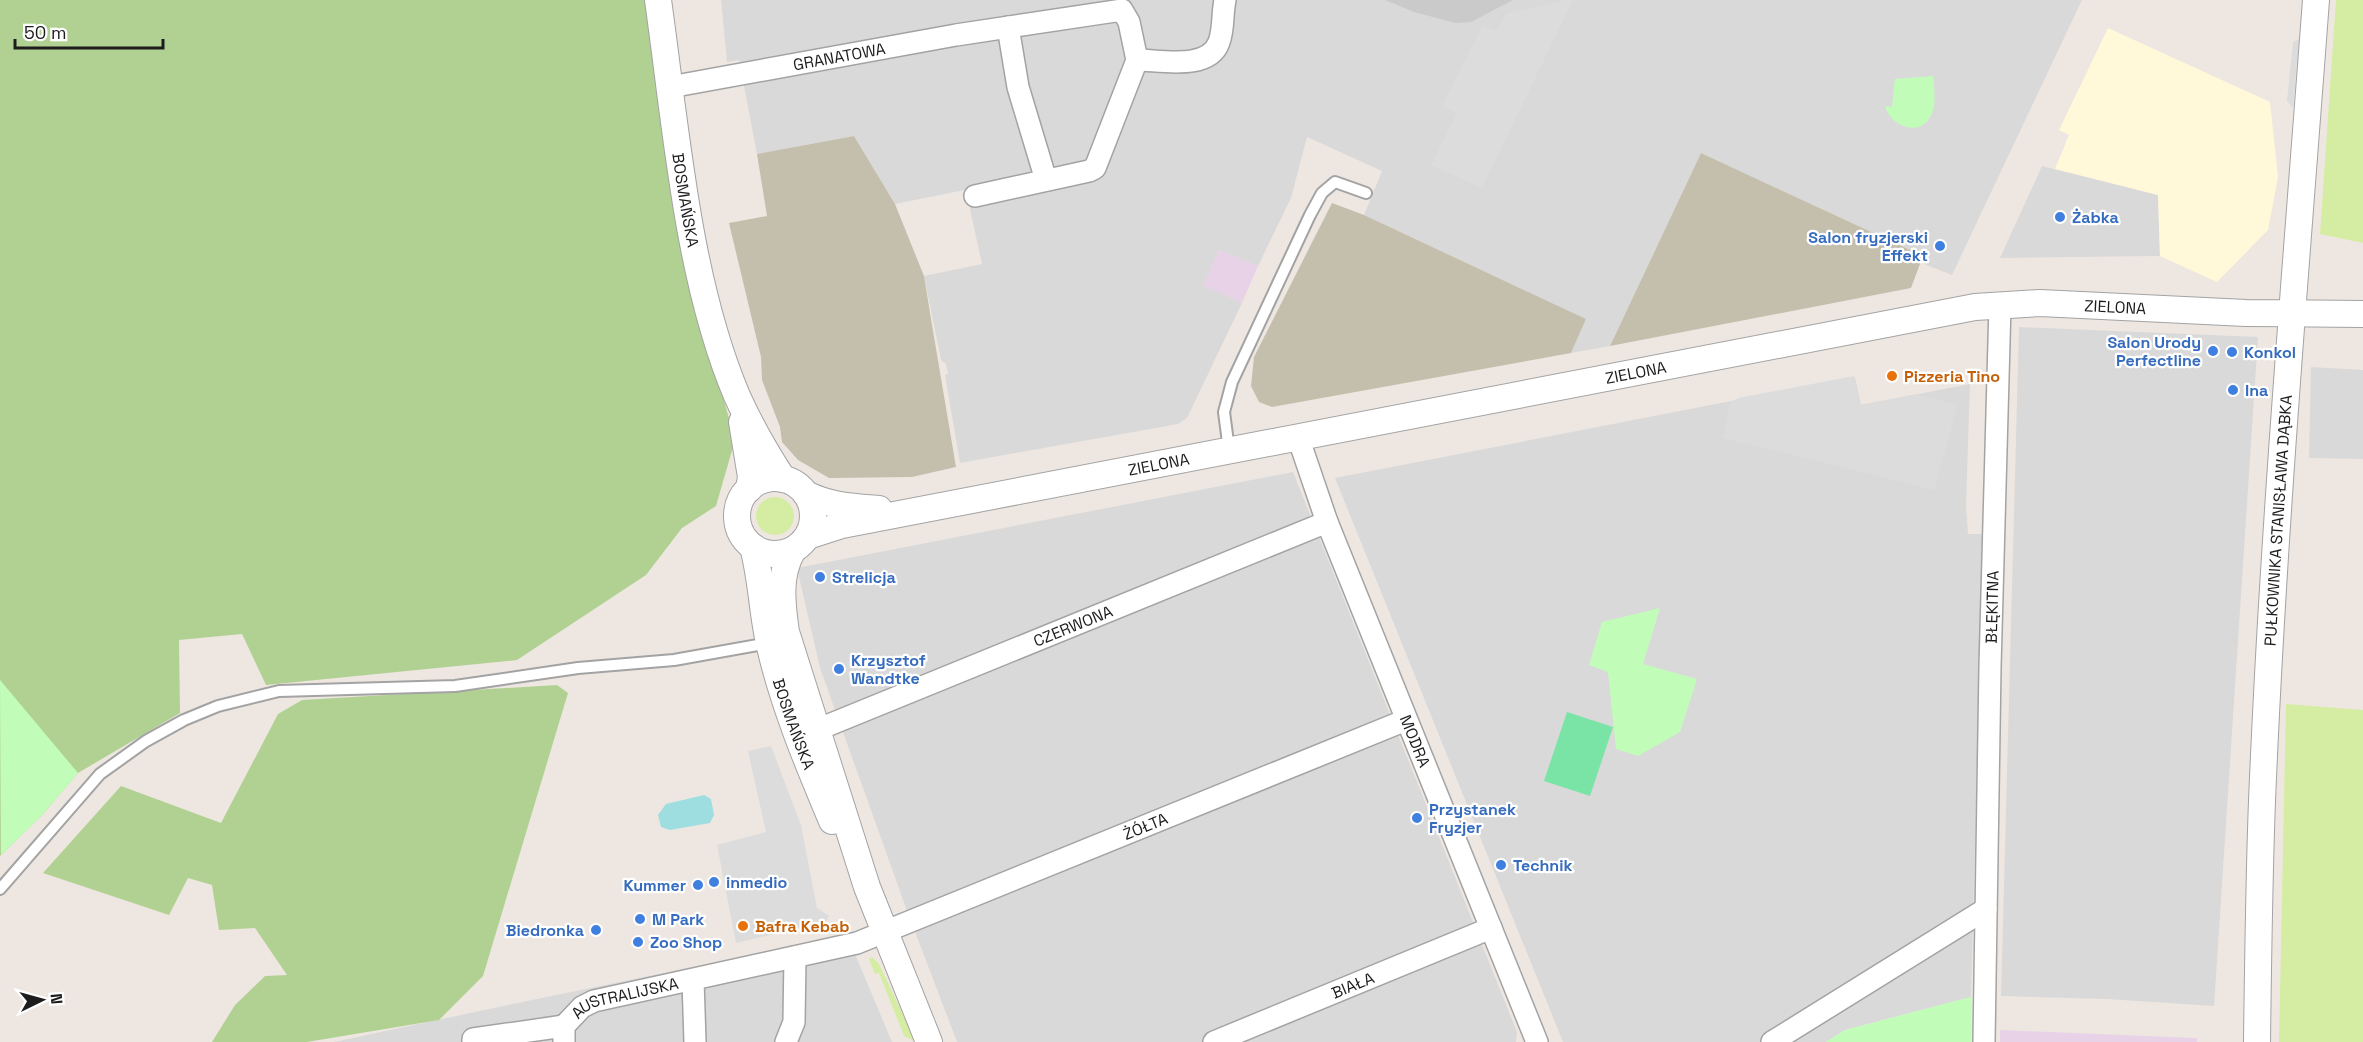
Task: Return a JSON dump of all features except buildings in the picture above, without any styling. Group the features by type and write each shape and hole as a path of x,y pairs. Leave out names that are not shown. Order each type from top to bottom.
{"street":[{"name":"BOSMAŃSKA","path":"658,0 696,260 737,395 751,477 749,489"},
{"path":"975,196 1095,168 1137,60 1196,61 1215,52 1221,34 1225,0"},
{"name":"PUŁKOWNIKA STANISŁAWA DĄBKA","path":"2257,1042 2262,802 2291,313 2316,0"},
{"name":"GRANATOWA","path":"670,87 1008,27 1122,10 1129,22 1137,60"},
{"path":"1008,27 1018,87 1046,180"},
{"name":"ZIELONA","path":"800,543 822,529 1943,313 2000,305 2040,303 2363,314"},
{"name":"BŁĘKITNA","path":"1984,1042 2000,305"},
{"name":"BOSMAŃSKA","path":"737,395 765,451 783,479"},
{"name":"MODRA","path":"1298,437 1327,522 1537,1042"},
{"path":"783,479 806,494 813,515 800,543 777,555 753,547 740,530 737,519 738,508 749,489 765,480 783,479"},
{"name":"ZIELONA","path":"806,494 820,502 840,506 915,512"},
{"name":"CZERWONA","path":"819,729 1327,522"},
{"name":"BOSMAŃSKA","path":"800,543 788,559 782,609 792,652 819,729 867,887 929,1042"},
{"name":"BOSMAŃSKA","path":"753,547 760,572 769,643 779,681 808,764 841,841 867,887"},
{"name":"ŻÓŁTA","path":"884,933 1406,720"},
{"path":"1772,1042 1986,909"},
{"name":"BIAŁA","path":"1214,1042 1491,928"},
{"name":"AUSTRALIJSKA","path":"469,1041 564,1034 582,1007 594,1001 840,948 884,933"},
{"path":"786,1042 794,1022 795,957"},
{"name":"AUSTRALIJSKA","path":"693,980 695,1042"}],"lane":[{"path":"1229,450 1224,412 1232,382 1310,215 1322,193 1335,182 1366,193"},
{"path":"0,889 100,774 146,741 184,720 218,706 279,691 455,686 566,670 674,660 769,643"}],"shaded area":[{"path":"721,0 2082,0 1952,275 1924,264 1927,258 1923,256 1701,153 1610,346 1571,353 1586,319 1364,215 1382,171 1307,137 1291,198 1258,266 1219,250 1204,285 1242,303 1187,418 1178,424 960,463 945,375 948,374 946,364 941,360 924,276 982,264 969,205 1038,190 1034,176 895,204 854,136 757,154 739,60 727,62"},
{"path":"1385,0 1513,0 1471,22 1456,23 1414,12"},
{"path":"1573,0 1482,188 1431,165 1457,113 1442,106 1483,25 1496,31 1506,14"},
{"path":"2108,28 2270,102 2278,177 2268,230 2217,282 2160,256 2158,195 2055,169 2069,135 2059,130"},
{"path":"2299,39 2293,108 2287,101 2293,42"},
{"path":"854,136 895,204 924,276 956,467 912,477 829,478 798,460 782,442 780,427 762,380 761,357 729,223 767,216 757,154"},
{"path":"1701,153 1923,256 1911,288 1610,346"},
{"path":"2042,166 2158,195 2160,256 2000,258"},
{"path":"1332,203 1364,215 1586,319 1571,353 1272,407 1259,402 1251,386 1254,357"},
{"path":"1219,250 1258,266 1242,303 1203,285"},
{"path":"2019,327 2258,337 2214,1006 2107,999 2001,996"},
{"path":"2311,367 2363,370 2363,459 2309,458"},
{"path":"1854,376 1860,405 1917,394 1958,405 1934,490 1723,438 1730,404 1738,398"},
{"path":"1855,377 1861,405 1970,384 1966,505 1968,534 1983,534 1971,997 1845,1030 1826,1042 1563,1042 1335,478"},
{"path":"1293,472 1517,1032 1516,1042 957,1042 820,668 797,568"},
{"path":"771,746 801,825 817,908 829,916 826,922 736,943 717,845 766,832 748,751"},
{"path":"847,935 892,1042 334,1042 489,1009"},
{"path":"2000,1030 2197,1038 2197,1042 2000,1042"}],"green space":[{"path":"0,0 652,0 683,254 735,440 716,506 682,528 646,575 517,660 266,685 242,634 179,640 180,713 78,773 43,814 0,856"},
{"path":"2336,0 2363,0 2363,243 2320,234"},
{"path":"1933,76 1933,110 1924,125 1909,127 1894,121 1885,106 1892,107 1895,79"},
{"path":"775,497 782,498 788,503 793,509 793,523 788,529 782,534 775,535 768,534 762,529 757,523 756,516 757,509 762,503 768,498"},
{"path":"1660,608 1643,664 1697,679 1680,732 1638,756 1616,749 1608,672 1589,665 1602,622"},
{"path":"0,680 78,773 43,814 1,855"},
{"path":"557,685 568,693 483,976 439,1020 307,1042 212,1042 235,1005 265,976 287,975 255,928 219,930 212,885 188,878 169,915 43,873 121,786 221,823 278,714 302,700"},
{"path":"2286,704 2363,710 2363,1042 2279,1042"},
{"path":"1567,712 1613,727 1590,796 1544,781"},
{"path":"872,957 879,964 916,1042 904,1036 879,973 875,974 869,959"},
{"path":"1971,997 1971,1042 1826,1042 1845,1030"}],"water":[{"path":"704,795 711,799 714,815 710,823 670,830 661,827 658,815 666,804"}],"place":[{"name":"Żabka","path":"2060,217"},
{"name":"Salon fryzjerski Effekt","path":"1940,246"},
{"name":"Salon Urody Perfectline","path":"2213,351"},
{"name":"Konkol","path":"2232,352"},
{"name":"Pizzeria Tino","path":"1892,376"},
{"name":"Ina","path":"2233,390"},
{"name":"Strelicja","path":"820,577"},
{"name":"Krzysztof Wandtke","path":"839,669"},
{"name":"Przystanek Fryzjer","path":"1417,818"},
{"name":"Technik","path":"1501,865"},
{"name":"inmedio","path":"714,882"},
{"name":"Kummer","path":"698,885"},
{"name":"M Park","path":"640,919"},
{"name":"Bafra Kebab","path":"743,926"},
{"name":"Biedronka","path":"596,930"},
{"name":"Zoo Shop","path":"638,942"}]}
